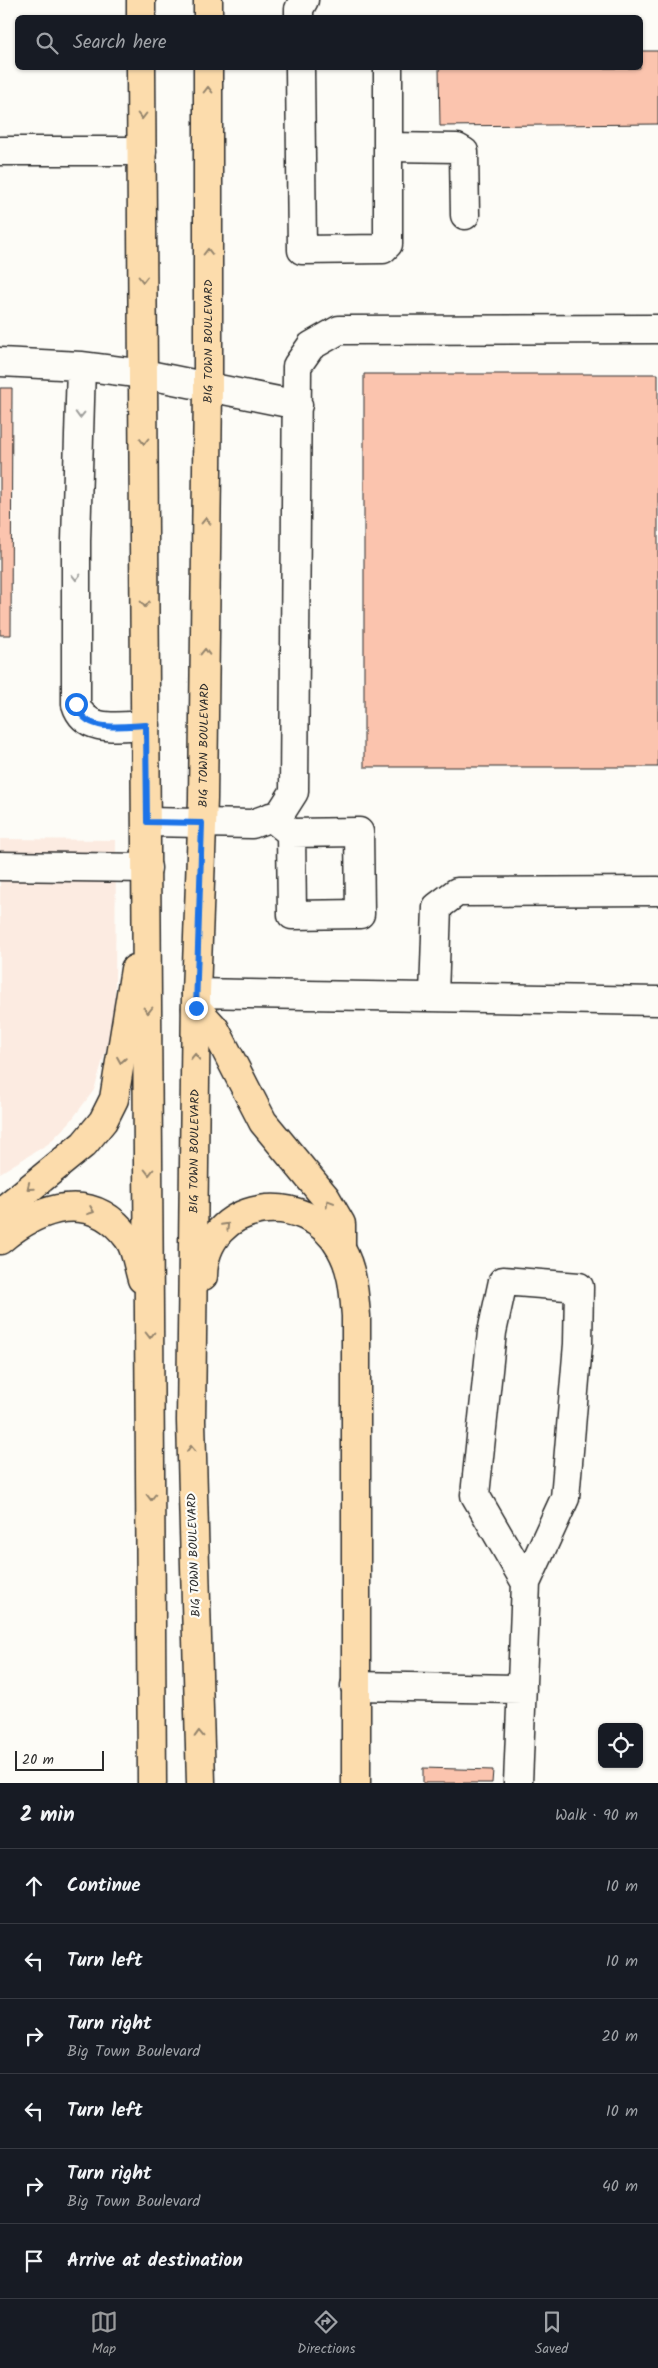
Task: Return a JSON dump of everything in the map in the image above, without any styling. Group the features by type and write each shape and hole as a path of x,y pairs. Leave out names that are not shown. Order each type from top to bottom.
{"main road":[{"path":"141,0 141,15"},
{"path":"208,0 208,15"},
{"path":"141,70 148,880 152,1783"},
{"name":"BIG TOWN BOULEVARD","path":"201,1783 191,1421 196,1000 202,823 208,388 208,70"},
{"path":"0,1217 8,1206 84,1144 103,1121 114,1099 148,880"},
{"path":"196,1000 215,1029 263,1122 326,1198 341,1224 341,1248"},
{"path":"0,1240 17,1225 54,1208 72,1206 90,1210 112,1221 129,1240 150,1305"},
{"path":"191,1421 200,1411 203,1260 213,1240 230,1221 243,1214 282,1208 310,1216 326,1230 341,1248 352,1278 356,1316 356,1783"}],"lane":[{"path":"299,15 299,9 304,0"},
{"path":"300,70 302,250 383,249 388,244 388,70"},
{"path":"388,147 457,148 464,152 465,215"},
{"path":"0,151 142,151"},
{"path":"147,822 281,825 280,814 294,792 297,366 312,346 339,330 658,329"},
{"path":"0,362 81,366 144,374 298,405"},
{"path":"81,366 76,541 76,704 78,713 91,723 112,726 146,725"},
{"path":"0,866 148,880"},
{"path":"434,995 436,908 457,892 658,891"},
{"path":"196,1000 434,995 658,1001"},
{"path":"518,1783 526,1582 565,1498 578,1344 580,1287 503,1280 492,1332 475,1495 526,1582"},
{"path":"355,1686 522,1689"}],"shaded area":[{"path":"0,839 116,840 115,995 111,1032 94,1090 70,1122 48,1144 0,1173"}],"building":[{"path":"643,51 658,51 658,124 440,126 439,70 643,70"},
{"path":"364,374 658,374 658,767 364,767"},
{"path":"0,388 12,388 11,635 0,635"},
{"path":"423,1768 493,1770 492,1783 423,1783"}],"route":[{"path":"76,704 78,713 91,723 112,726 146,725 147,822 202,823 196,1008"}]}
